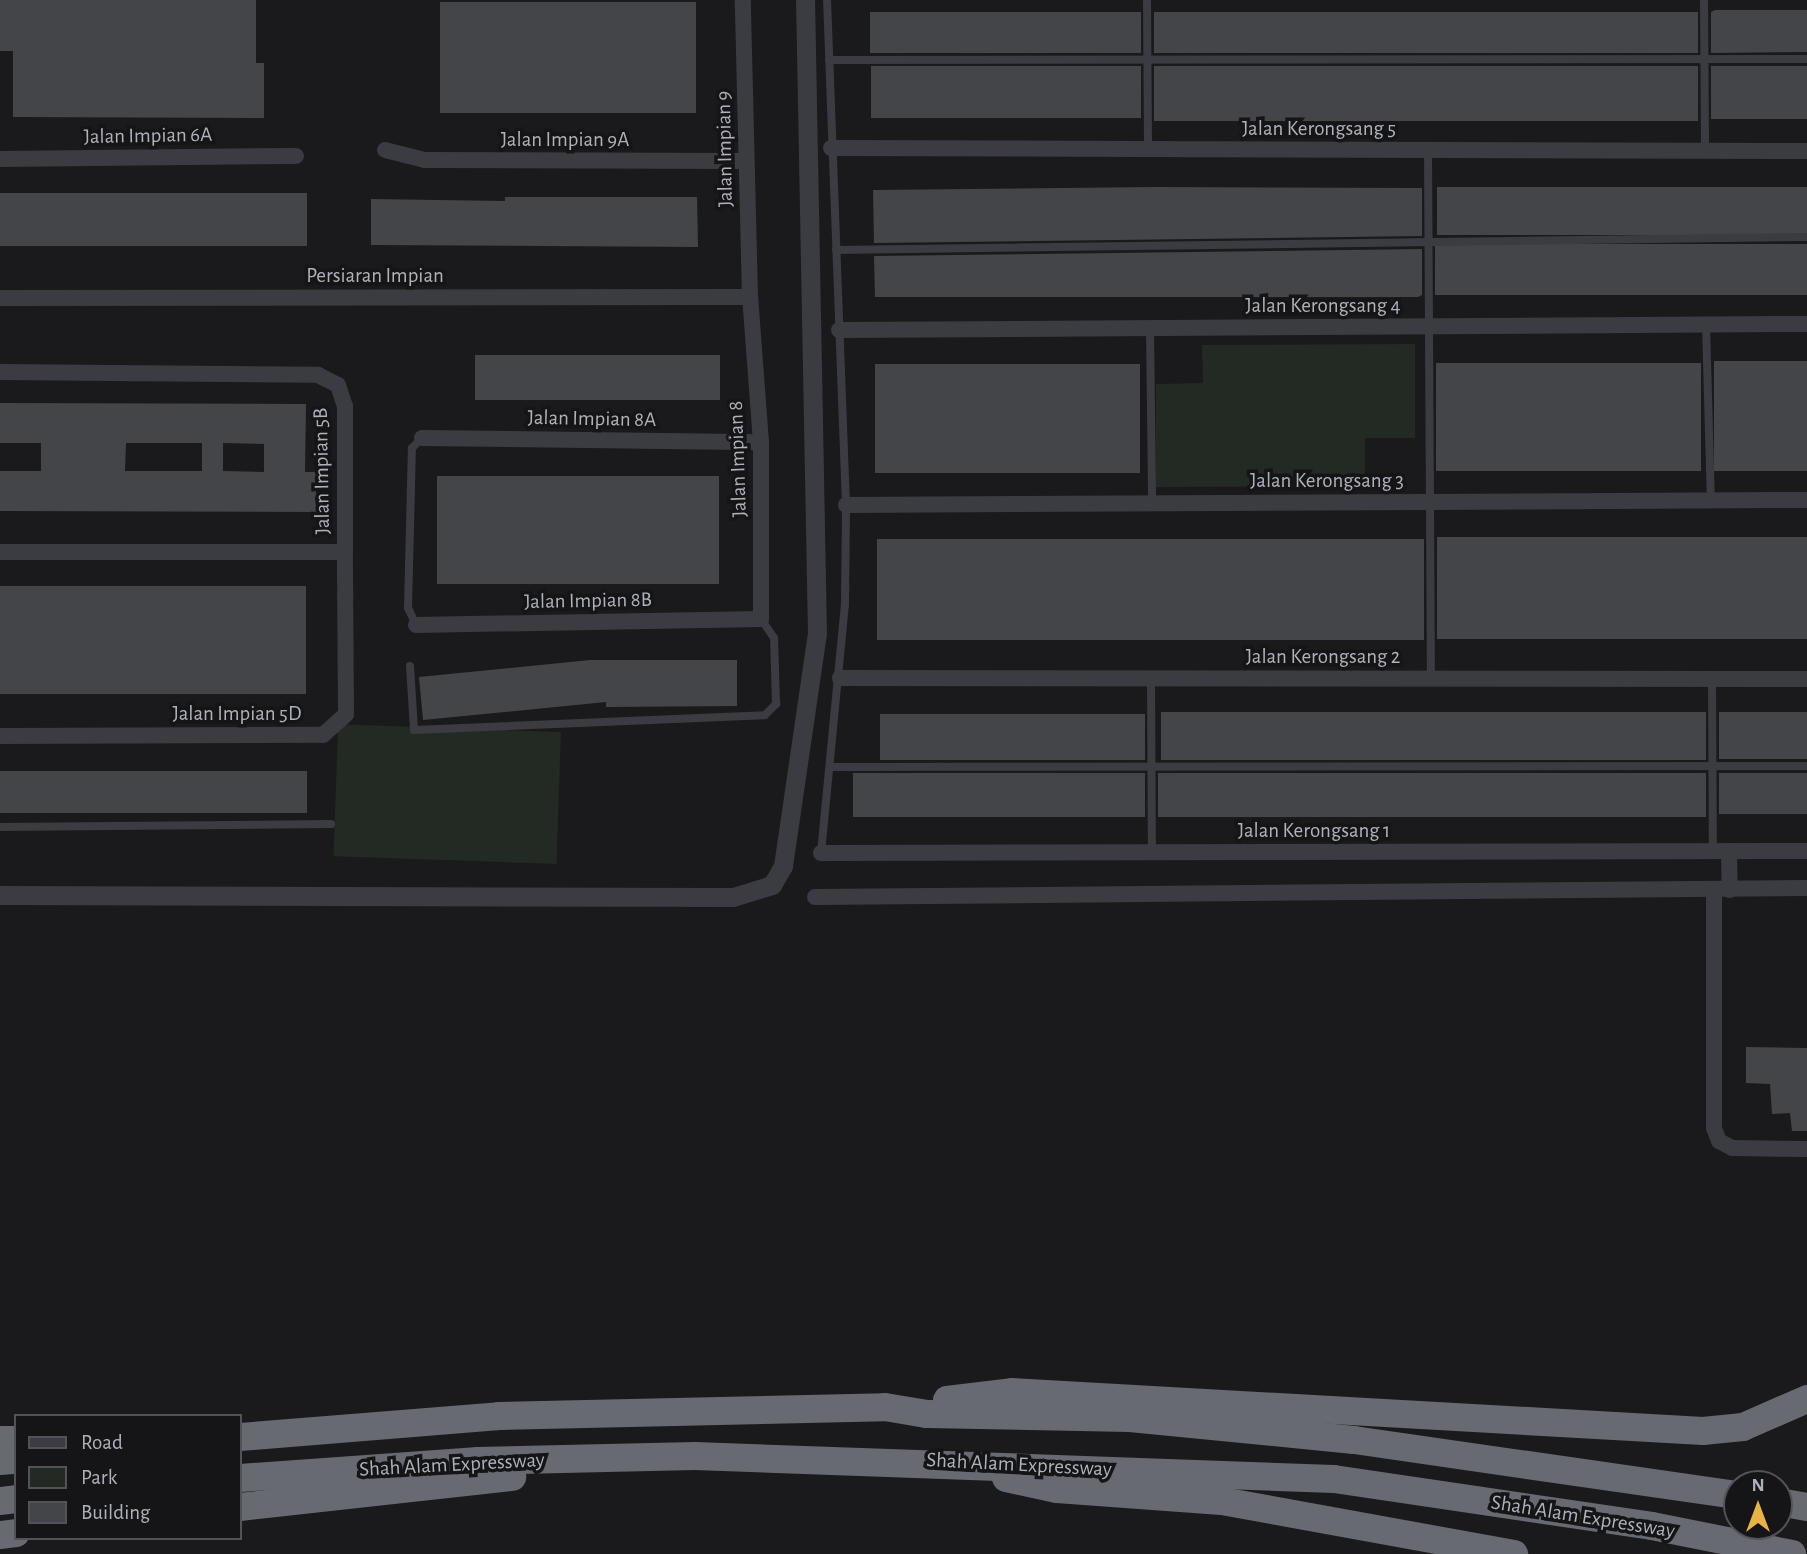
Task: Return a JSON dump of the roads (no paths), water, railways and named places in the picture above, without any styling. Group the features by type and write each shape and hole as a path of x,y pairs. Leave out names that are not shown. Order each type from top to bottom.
{"highway":[{"path":"885,1407 1012,1392 1703,1431 1743,1427 1807,1399"},
{"name":"Shah Alam Expressway","path":"242,1435 499,1416 885,1407 928,1414 1130,1418 1341,1438 1523,1461 1723,1493"},
{"path":"242,1507 695,1456"},
{"name":"Shah Alam Expressway","path":"242,1478 478,1461 695,1456 929,1461 1334,1479 1652,1526 1792,1554"},
{"path":"929,1461 1057,1489 1222,1501 1514,1554"}],"street":[{"name":"Jalan Impian 9","path":"743,0 750,298"},
{"path":"0,895 733,897 772,885 783,866 817,634 804,0"},
{"name":"Jalan Kerongsang 5","path":"831,148 1807,151"},
{"name":"Jalan Impian 9A","path":"385,150 425,160 746,162"},
{"name":"Jalan Impian 6A","path":"0,159 296,156"},
{"name":"Persiaran Impian","path":"0,298 750,298"},
{"name":"Jalan Impian 8","path":"750,298 761,442 761,619"},
{"name":"Jalan Kerongsang 4","path":"839,330 1807,324"},
{"name":"Jalan Impian 5B","path":"0,372 318,375 338,385 345,406 345,552 0,552"},
{"name":"Jalan Impian 8A","path":"422,438 761,442"},
{"name":"Jalan Kerongsang 3","path":"846,505 1807,499"},
{"name":"Jalan Impian 5D","path":"0,736 323,735 346,714 345,552"},
{"name":"Jalan Impian 8B","path":"416,625 761,619"},
{"name":"Jalan Kerongsang 2","path":"840,678 1807,679"},
{"path":"1721,851 1714,1128 1719,1142 1732,1148 1807,1149"},
{"name":"Jalan Kerongsang 1","path":"821,853 1807,851"},
{"path":"815,897 1807,888"}],"lane":[{"path":"821,853 840,678 846,505 827,0"},
{"path":"1147,0 1148,149"},
{"path":"1704,0 1705,151"},
{"path":"829,60 1807,59"},
{"path":"1428,150 1431,678"},
{"path":"835,250 1807,237"},
{"path":"1706,325 1710,500"},
{"path":"1150,328 1152,503"},
{"path":"416,625 408,608 412,448 422,438"},
{"path":"410,666 414,730 765,715 776,704 774,638 761,619"},
{"path":"1151,678 1152,852"},
{"path":"1712,679 1712,766 1721,851"},
{"path":"830,768 1807,766"},
{"path":"0,827 331,824"}]}
